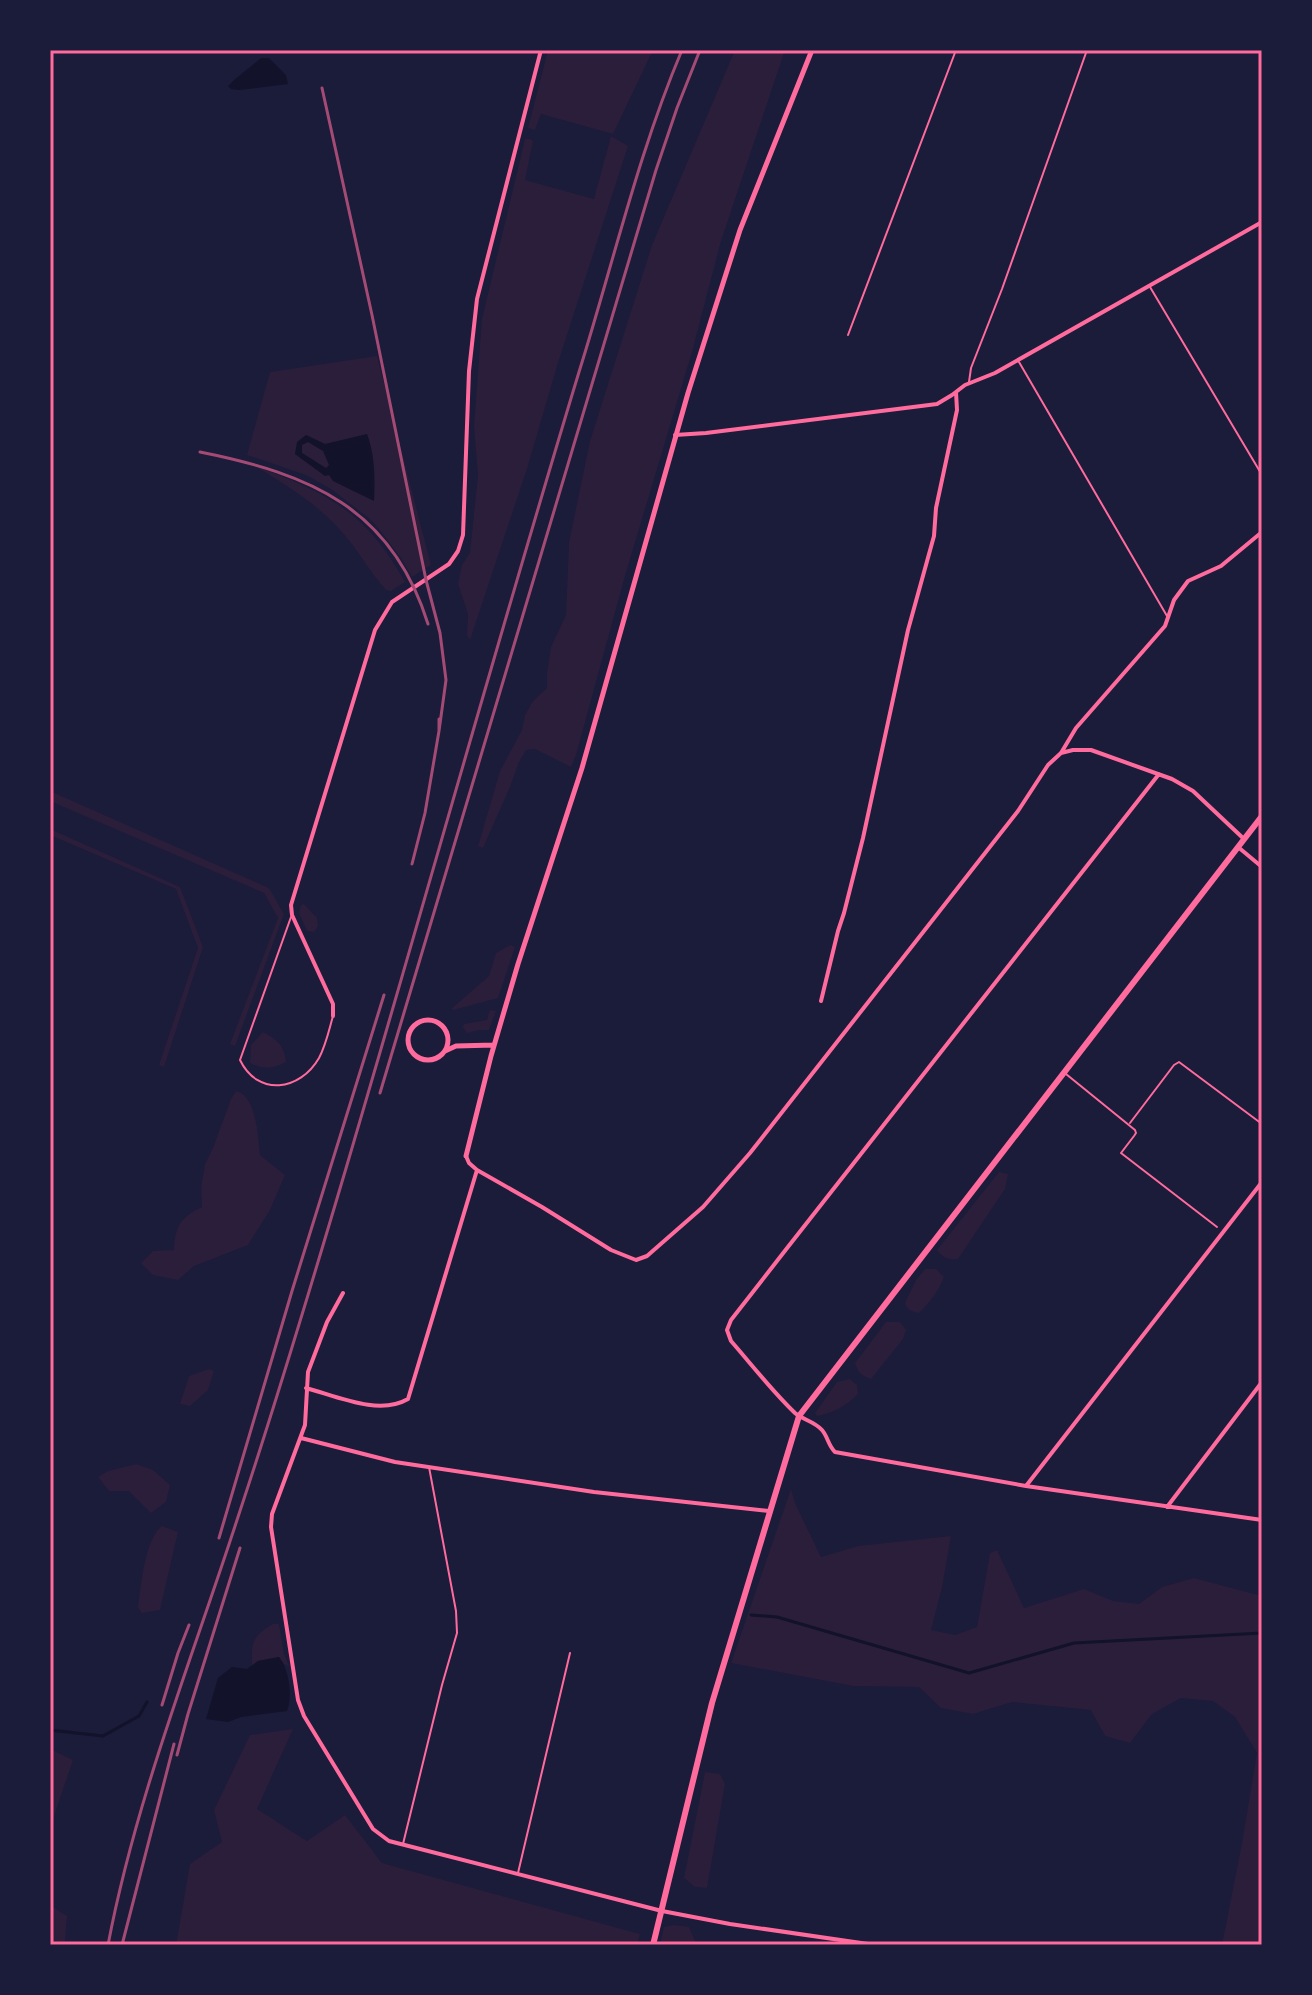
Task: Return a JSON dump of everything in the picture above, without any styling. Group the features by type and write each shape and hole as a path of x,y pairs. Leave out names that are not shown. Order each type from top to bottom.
{"main road":[{"path":"653,1945 712,1703 799,1416 1262,816"}],"street":[{"path":"333,1016 333,1004 292,915 291,905 375,630 392,602 449,564 462,540 469,371 477,299 541,50"},
{"path":"812,50 740,230 675,435 582,768 494,1045 466,1156 469,1163 611,1250 636,1260 647,1256 698,1213 750,1153 1018,811 1076,728 1165,626 1174,600 1188,581 1221,566 1262,532"},
{"path":"675,435 928,406 945,400 969,383 995,373 1262,222"},
{"path":"821,1001 863,838 908,630 934,536 938,497 957,410 956,392"},
{"path":"1061,753 1091,750 1172,779 1193,791 1244,839"},
{"path":"1159,774 727,1330 731,1341 777,1394 799,1416 822,1430 835,1452 1026,1486 1262,1520"},
{"path":"1238,847 1262,867"},
{"path":"456,1046 448,1039 443,1027 433,1020 415,1023 408,1034 411,1051 420,1058 430,1060 456,1046 494,1045"},
{"path":"444,1052 448,1039"},
{"path":"306,1388 366,1404 390,1405 408,1399 477,1170"},
{"path":"1026,1486 1262,1182"},
{"path":"343,1293 327,1322 308,1372 307,1412 301,1438 271,1523 298,1700 304,1716 368,1823 389,1841 662,1911 875,1945"},
{"path":"1167,1507 1262,1382"},
{"path":"301,1438 395,1462 594,1492 769,1511"}],"lane":[{"path":"848,335 956,50"},
{"path":"969,383 971,368 1087,50"},
{"path":"1149,285 1262,475"},
{"path":"1017,360 1167,617"},
{"path":"292,915 241,1064 253,1078 270,1086 292,1082 306,1073 319,1058 333,1016"},
{"path":"1129,1124 1179,1062 1262,1124"},
{"path":"1065,1074 1129,1124 1136,1133 1121,1153 1217,1227"},
{"path":"403,1845 457,1633 429,1467"},
{"path":"518,1874 570,1653"}],"shaded area":[{"path":"548,50 653,50 613,134 541,114 535,130 528,128"},
{"path":"735,50 785,50 721,241 576,755 571,767 535,749 526,750 483,848 478,846 500,771 522,730 525,715 533,701 547,688 551,647 566,615 569,542 590,441 652,245"},
{"path":"261,58 269,58 286,75 288,84 239,90 228,86 236,78"},
{"path":"611,136 628,146 470,640 467,635 468,614 458,584 462,565 470,553 478,475 474,427 482,319 525,139 533,141 525,180 594,199"},
{"path":"377,356 431,565 412,577 370,519 331,489 306,475 247,455 270,372"},
{"path":"367,434 373,459 374,501 333,481 329,475 325,476 295,454 297,442 306,435 325,444","holes":["308,442 323,451 329,465 326,468 302,453 302,445"]},
{"path":"255,466 304,486 343,508 375,538 405,582 391,591 386,590 331,520 300,495"},
{"path":"50,791 269,888 284,914 235,1046 230,1044 278,918 264,893 50,801"},
{"path":"50,829 180,887 203,947 164,1067 159,1065 198,948 176,889 50,835"},
{"path":"304,904 317,918 318,926 314,932 307,931 299,913"},
{"path":"510,945 515,947 498,998 451,1009 489,976 496,953"},
{"path":"491,1010 496,1011 489,1030 467,1033 464,1024 487,1020"},
{"path":"263,1032 279,1043 286,1062 268,1068 250,1063 251,1045"},
{"path":"236,1091 243,1094 252,1109 260,1155 285,1175 270,1210 248,1245 194,1266 178,1280 153,1275 141,1263 153,1251 174,1250 180,1224 202,1207 205,1164"},
{"path":"999,1172 1008,1174 1005,1189 958,1259 944,1257 937,1250"},
{"path":"925,1269 936,1269 944,1277 919,1313 910,1310 905,1303"},
{"path":"886,1322 900,1322 906,1330 903,1339 871,1379 861,1374 855,1363"},
{"path":"209,1369 214,1371 208,1390 190,1406 180,1404 189,1376"},
{"path":"850,1379 857,1385 858,1394 839,1408 817,1416 815,1413 837,1382"},
{"path":"136,1464 153,1470 170,1485 166,1502 151,1513 129,1491 109,1491 98,1477 108,1471"},
{"path":"791,1489 821,1557 858,1546 951,1536 931,1630 955,1635 977,1627 990,1553 997,1550 1024,1608 1084,1589 1113,1601 1139,1604 1162,1587 1194,1578 1262,1596 1262,1945 1222,1945 1257,1753 1235,1717 1213,1701 1181,1698 1152,1714 1130,1743 1105,1736 1091,1710 1012,1702 973,1714 941,1708 919,1687 853,1686 731,1663"},
{"path":"162,1526 178,1532 160,1610 142,1613 138,1607 145,1563 156,1532"},
{"path":"273,1624 279,1624 289,1666 279,1657 258,1661 252,1666 254,1641"},
{"path":"279,1657 289,1683 287,1711 241,1717 228,1722 206,1719 218,1678 232,1667 247,1669 258,1661"},
{"path":"293,1729 257,1809 307,1841 345,1815 382,1863 640,1934 637,1945 176,1945 190,1864 222,1842 214,1810 250,1735"},
{"path":"50,1749 73,1760 50,1828"},
{"path":"705,1772 720,1774 725,1784 707,1888 695,1887 684,1878"},
{"path":"50,1905 67,1916 65,1941 59,1945 50,1945"},
{"path":"664,1927 689,1927 694,1945 660,1945"}],"waterway":[{"path":"751,1615 777,1617 969,1673 1074,1643 1262,1633"},
{"path":"50,1730 103,1736 139,1716 147,1702"}],"railway":[{"path":"108,1945 149,1782 294,1341 627,210 652,129 682,50"},
{"path":"380,1093 656,170 700,50"},
{"path":"322,88 426,580 440,633 446,680 439,731"},
{"path":"200,452 277,472 342,503 369,524 393,551 412,584 428,624"},
{"path":"412,864 425,813 439,719"},
{"path":"219,1538 384,995"},
{"path":"177,1755 240,1548"},
{"path":"162,1705 189,1625"},
{"path":"122,1945 174,1744"}]}
